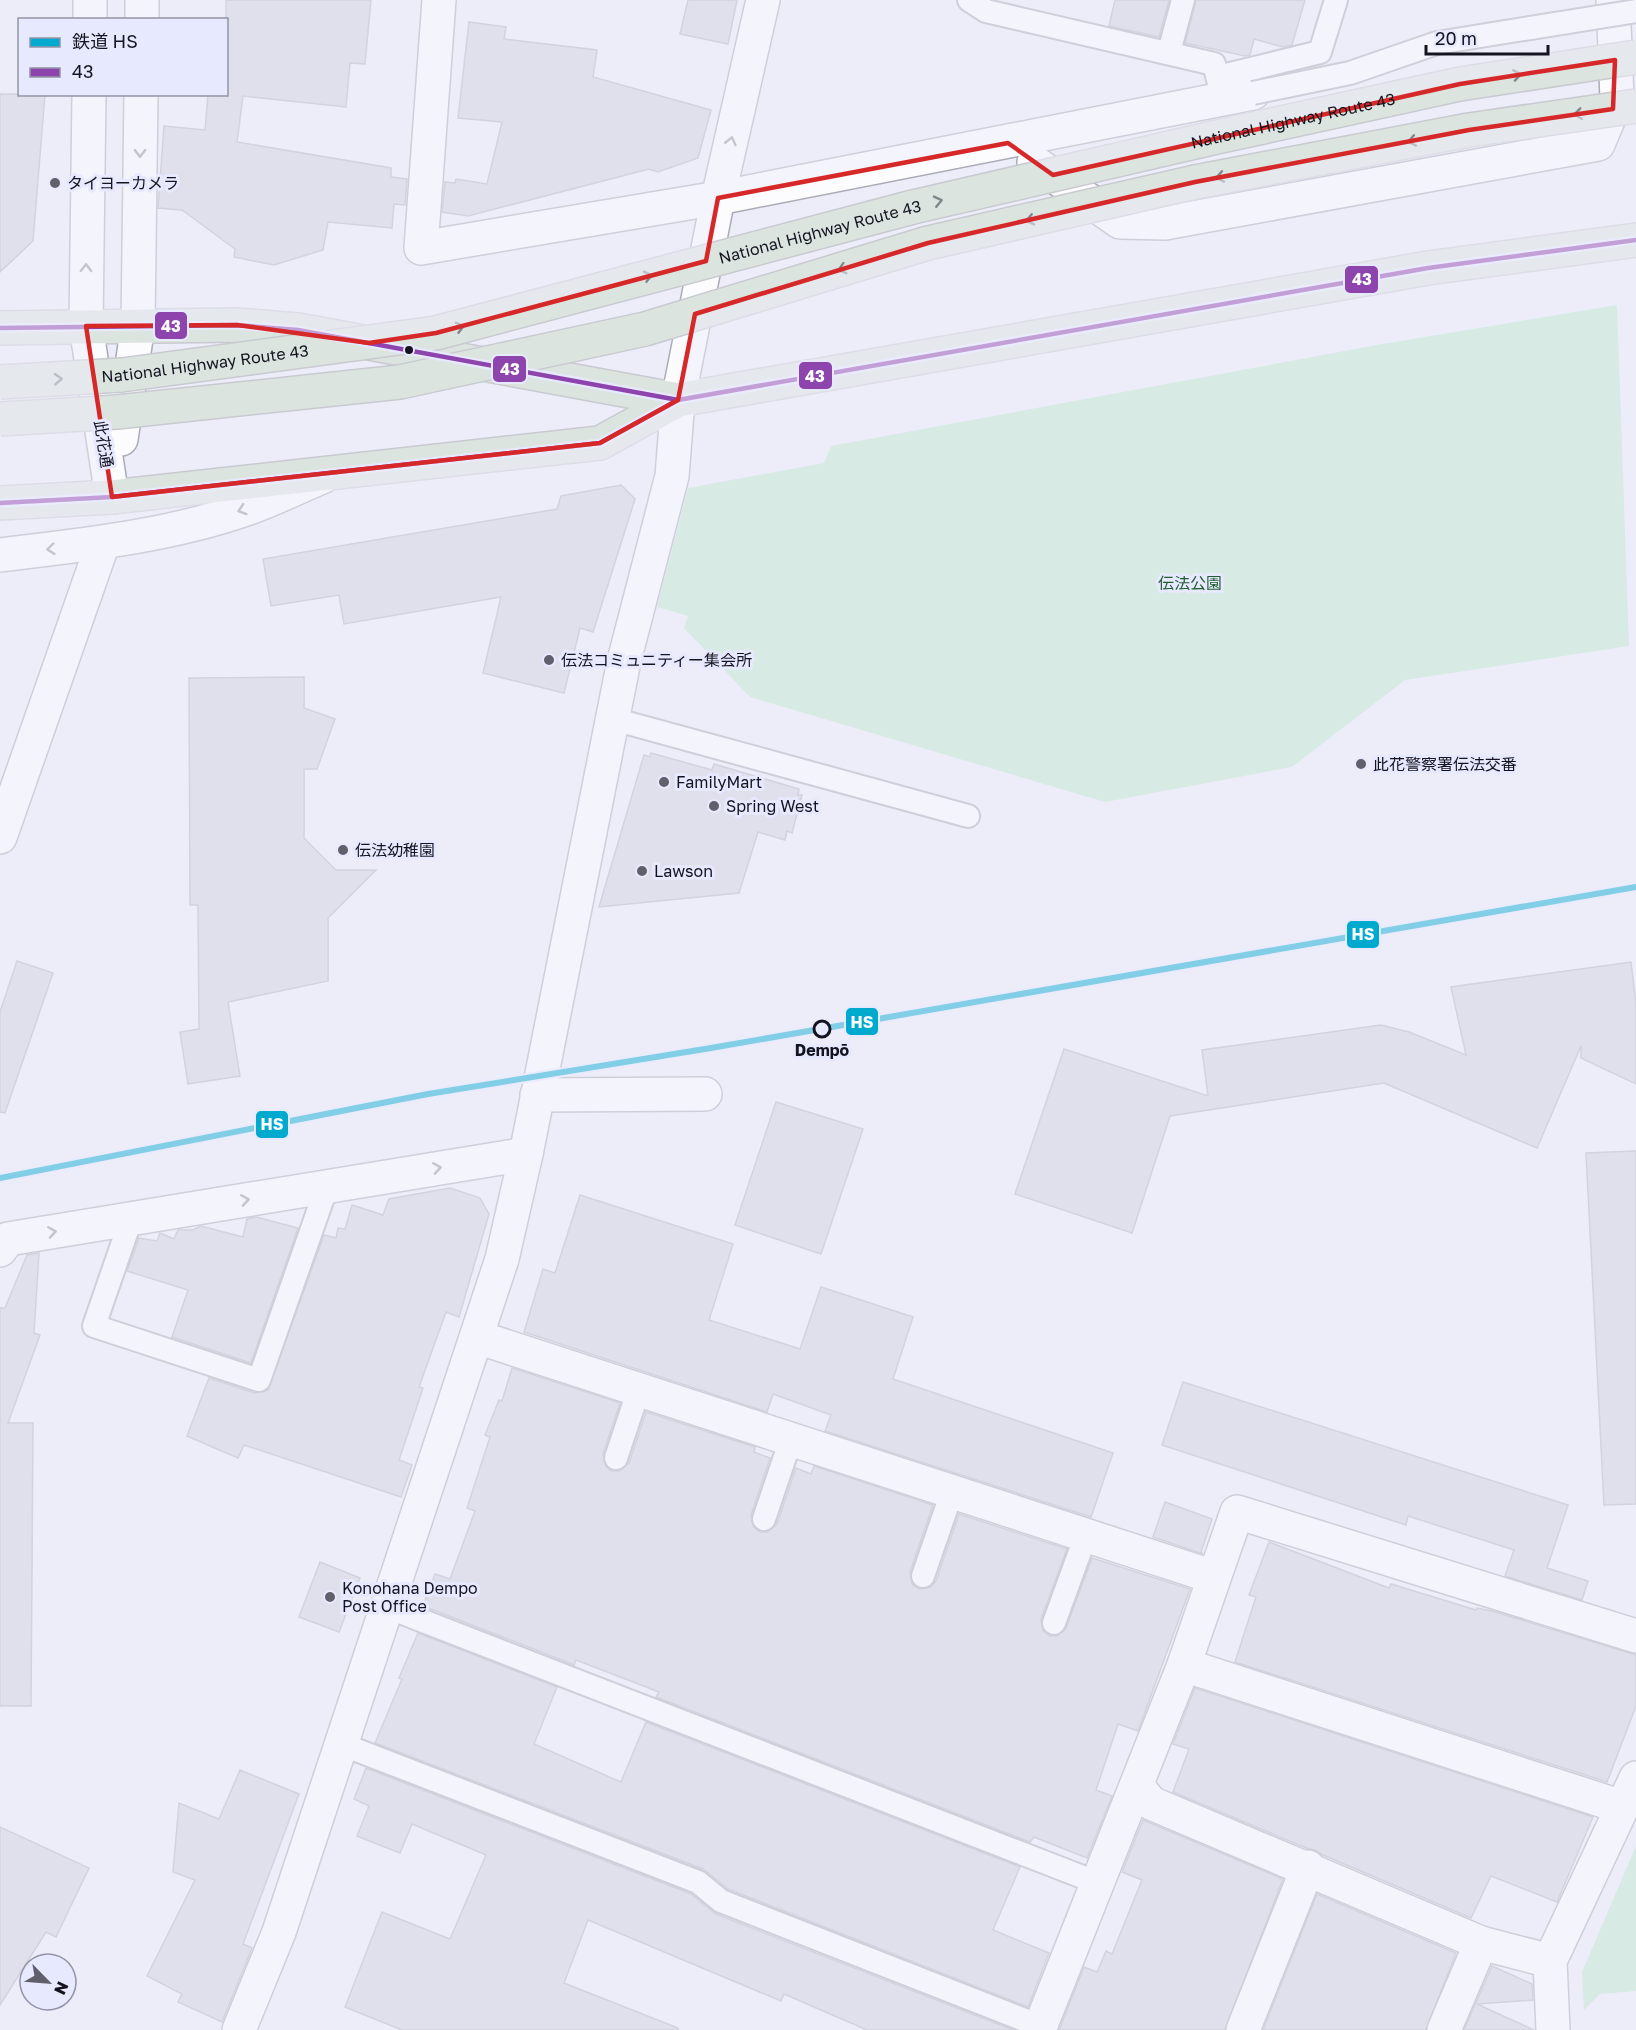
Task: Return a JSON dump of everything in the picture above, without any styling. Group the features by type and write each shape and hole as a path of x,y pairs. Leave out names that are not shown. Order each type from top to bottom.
{"highway":[{"name":"National Highway Route 43","path":"0,382 122,375 436,333 914,207 1217,136 1460,84 1636,57"},
{"path":"0,419 117,411 400,382 645,329 928,243 1195,182 1469,130 1636,106"},
{"path":"0,503 112,497 600,443 678,400 1428,268 1636,240"},
{"path":"0,328 237,325 298,330 678,400"}],"street":[{"path":"90,0 90,18"},
{"path":"142,0 142,18"},
{"path":"439,0 421,248 718,198 1008,143 1231,90"},
{"path":"239,2030 279,1932 502,1259 526,1154 624,661 672,476 678,400 718,198 764,0"},
{"path":"1008,143 1120,222 1165,223 1598,144 1617,99 1613,0"},
{"name":"此花通","path":"89,96 86,326 112,497"},
{"name":"此花通","path":"112,497 138,325 141,96"},
{"path":"0,555 103,543 212,519 250,508 335,472"},
{"path":"0,837 103,543"},
{"path":"537,1095 705,1094"},
{"path":"0,1250 8,1239 526,1154"},
{"path":"477,1337 1214,1577"},
{"path":"1040,2028 1184,1665 1237,1512 1636,1636"},
{"path":"1184,1665 1629,1793 1550,1961 1553,2030"},
{"path":"1137,1786 1151,1803 1480,1943 1550,1961"},
{"path":"1243,2030 1308,1868"},
{"path":"1444,2030 1480,1943"}],"lane":[{"path":"969,0 986,11 1214,64 1231,90"},
{"path":"1169,52 1183,0"},
{"path":"1231,90 1320,52 1336,0"},
{"path":"1231,90 1350,73 1437,43 1636,11"},
{"path":"613,718 968,816"},
{"path":"131,1219 94,1326 259,1380 327,1186"},
{"path":"616,1458 639,1389"},
{"path":"764,1520 791,1439"},
{"path":"923,1576 952,1492"},
{"path":"1054,1623 1086,1535"},
{"path":"387,1607 1098,1883"},
{"path":"342,1744 698,1882 721,1901 1040,2028"}],"highlighted area":[{"path":"1615,60 1613,109 1469,130 1195,182 928,243 695,314 678,400 600,443 112,497 86,326 237,325 369,343 436,333 706,261 718,198 1008,143 1053,175 1460,84"}],"green space":[{"name":"伝法公園","path":"1617,305 1629,646 1405,680 1292,767 1105,802 750,697 684,628 688,616 657,607 688,488 824,463 831,446 1377,345"},
{"path":"1636,1846 1636,1991 1600,1994 1584,2010 1582,1972"}],"building":[{"path":"226,0 371,0 365,64 350,63 346,107 243,96 237,142 391,168 391,177 407,179 405,205 394,204 392,228 328,222 323,250 274,265 234,257 235,249 182,210 158,208 164,126 205,130 208,96 228,96 228,18 226,18"},
{"path":"688,0 737,0 728,44 680,34"},
{"path":"1115,0 1169,0 1159,37 1109,26"},
{"path":"1196,0 1305,0 1292,45 1283,47 1254,39 1250,55 1245,56 1185,43"},
{"path":"469,22 506,27 504,39 597,50 593,77 711,110 698,158 658,172 649,169 468,216 442,212 445,182 455,183 456,179 487,184 502,122 458,118"},
{"path":"0,94 45,96 33,241 0,272"},
{"path":"621,485 635,499 593,632 580,628 564,693 483,673 501,597 344,624 339,595 271,606 263,559 557,509 561,496"},
{"path":"304,677 304,708 335,719 317,769 304,769 304,838 336,870 376,870 328,918 328,981 228,1002 240,1076 188,1084 180,1032 199,1029 198,905 190,905 189,678"},
{"path":"651,753 712,770 714,764 799,789 798,795 802,795 792,833 787,831 785,840 758,832 739,893 599,907 644,755 650,757"},
{"path":"17,961 53,973 5,1113 0,1112 0,1012"},
{"path":"1631,962 1636,1004 1636,1084 1581,1058 1581,1046 1537,1148 1384,1083 1170,1116 1132,1233 1015,1194 1064,1049 1208,1096 1202,1050 1381,1025 1409,1032 1466,1055 1451,987"},
{"path":"776,1102 863,1129 821,1254 735,1225"},
{"path":"1636,1151 1636,1504 1604,1505 1586,1153"},
{"path":"450,1188 480,1198 489,1214 459,1317 446,1312 419,1387 423,1388 399,1460 412,1465 401,1497 244,1445 238,1458 187,1436 209,1378 255,1393 268,1390 324,1235 336,1238 338,1228 345,1229 352,1205 383,1215 389,1199"},
{"path":"580,1195 733,1244 709,1320 800,1349 821,1287 913,1317 893,1379 1113,1453 1091,1517 825,1431 831,1415 773,1394 767,1412 524,1332 543,1269 555,1273"},
{"path":"256,1217 298,1228 251,1363 172,1337 188,1290 127,1271 139,1238 157,1241 160,1233 174,1239 178,1230 193,1230 201,1226 243,1237 247,1219"},
{"path":"39,1253 34,1333 40,1335 8,1423 33,1423 31,1706 0,1706 0,1308 5,1308 27,1255"},
{"path":"512,1368 620,1403 603,1454 606,1466 611,1471 619,1471 629,1463 646,1412 755,1447 754,1452 770,1458 751,1515 754,1527 760,1532 767,1532 777,1524 796,1468 811,1474 814,1466 933,1505 910,1572 912,1584 919,1589 931,1587 936,1581 959,1514 1067,1549 1041,1619 1043,1631 1050,1636 1057,1636 1066,1628 1092,1558 1190,1589 1138,1731 1118,1724 1096,1790 1112,1796 1087,1858 1034,1837 1030,1842 656,1697 659,1692 576,1660 574,1665 423,1606 435,1574 450,1579 475,1511 467,1508 490,1437 485,1435 499,1400 502,1401"},
{"path":"1183,1382 1568,1505 1547,1568 1588,1581 1582,1600 1505,1576 1514,1550 1408,1516 1406,1525 1162,1445"},
{"path":"1165,1502 1212,1519 1201,1552 1203,1554 1153,1537"},
{"path":"1269,1542 1389,1588 1391,1584 1476,1610 1477,1608 1492,1611 1636,1655 1636,1706 1607,1782 1235,1662 1256,1597 1249,1595"},
{"path":"320,1562 360,1578 339,1632 299,1617"},
{"path":"418,1633 557,1687 534,1744 621,1782 646,1722 1020,1867 993,1930 1049,1953 1028,2007 728,1889 703,1869 375,1743 402,1679 399,1678"},
{"path":"1195,1688 1593,1817 1557,1902 1491,1876 1471,1918 1315,1850 1173,1792 1189,1749 1173,1744"},
{"path":"366,1768 691,1894 716,1914 1013,2030 867,2030 784,1994 781,2001 588,1920 564,1983 678,2028 678,2030 402,2030 345,2007 382,1912 450,1939 486,1855 412,1824 400,1853 357,1836 369,1806 354,1799"},
{"path":"240,1770 299,1794 243,1944 252,1948 222,2022 178,2002 182,1994 147,1976 195,1880 173,1872 179,1803 219,1819"},
{"path":"1143,1820 1283,1879 1225,2030 1059,2030 1084,1967 1097,1972 1106,1951 1112,1954 1142,1880 1122,1872"},
{"path":"0,1827 89,1868 56,1937 46,1932 33,1952 18,1952 18,1976 0,2005"},
{"path":"1317,1894 1456,1953 1426,2030 1263,2030"},
{"path":"1492,1966 1532,1984 1533,2000 1477,2004 1534,2030 1464,2030"}],"rail line":[{"name":"HS","path":"0,1178 428,1094 711,1048 1636,887"}],"transit line":[{"name":"43","path":"0,503 112,497 600,443 678,400 1428,268 1636,240"},
{"name":"43","path":"0,328 237,325 298,330 678,400"}],"place":[{"name":"タイヨーカメラ","path":"55,183"},
{"name":"伝法コミュニティー集会所","path":"549,660"},
{"name":"此花警察署伝法交番","path":"1361,764"},
{"name":"FamilyMart","path":"664,782"},
{"name":"Spring West","path":"714,806"},
{"name":"伝法幼稚園","path":"343,850"},
{"name":"Lawson","path":"642,871"},
{"name":"Dempō","path":"822,1029"},
{"name":"Konohana Dempo Post Office","path":"330,1597"}]}
